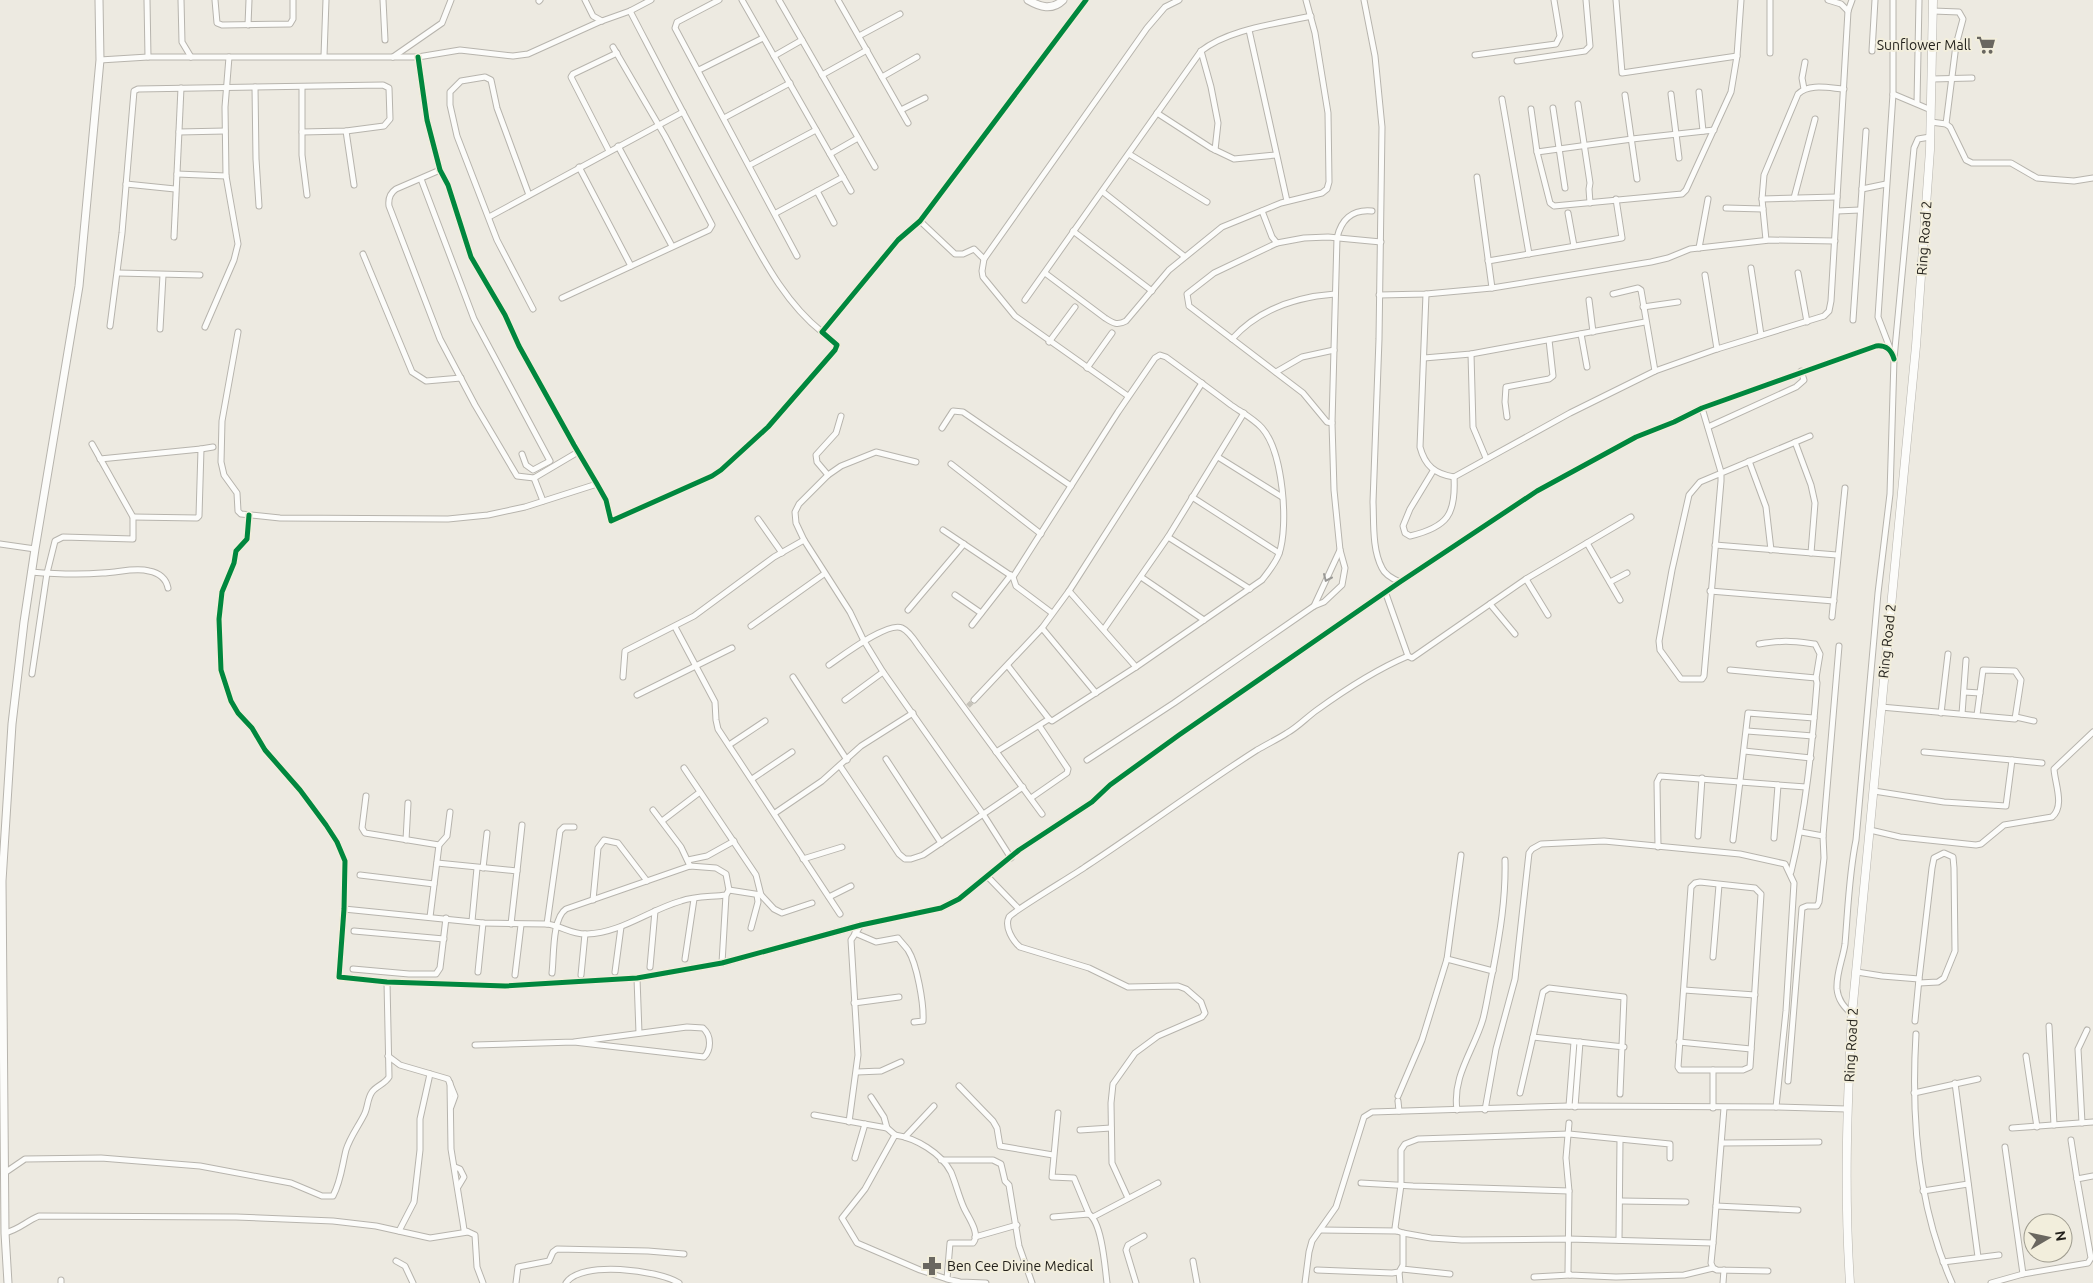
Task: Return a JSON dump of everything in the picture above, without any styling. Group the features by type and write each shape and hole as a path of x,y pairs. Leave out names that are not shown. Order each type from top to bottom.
{"main road":[{"path":"8,1283 6,1172 3,1161 1,901 12,724 31,572 79,286 100,60 99,0"},
{"path":"1028,0 1047,8 1057,5 1063,0"},
{"name":"Ring Road 2","path":"1850,1283 1847,1229 1848,1109 1852,1014 1916,346 1931,122 1933,0"}],"street":[{"path":"147,0 148,57"},
{"path":"181,0 182,42 191,57"},
{"path":"215,0 217,23 222,25 291,23 294,0"},
{"path":"248,25 249,0"},
{"path":"324,56 326,0"},
{"path":"383,0 385,40"},
{"path":"392,57 442,24 451,0"},
{"path":"585,0 593,16 602,21"},
{"path":"100,60 148,57 418,57 460,50 516,56 535,52 651,0"},
{"path":"719,0 675,24 675,28 776,213 797,256"},
{"path":"742,0 851,191"},
{"path":"779,0 875,166"},
{"path":"838,0 908,123"},
{"path":"822,332 898,240 920,221 1086,0"},
{"path":"1128,396 1049,342 1015,316 988,285 983,277 982,270 984,259 1147,28 1165,7 1179,0"},
{"path":"1045,273 1114,324 1120,324 1126,321 1169,270 1222,227 1287,201 1322,193 1327,189 1330,182 1328,113 1311,16 1306,0"},
{"path":"1364,0 1375,56 1381,106 1383,162 1379,362 1373,502 1374,527 1376,547 1382,569 1388,576 1400,582"},
{"path":"1475,55 1556,44 1560,36 1554,0"},
{"path":"1517,61 1586,51 1590,46 1586,0"},
{"path":"1616,0 1622,73 1737,56"},
{"path":"1531,108 1537,152 1550,203 1554,206 1561,207 1616,199 1682,194 1686,190 1731,92 1737,56 1740,0"},
{"path":"1770,0 1770,53"},
{"path":"1828,0 1841,4 1848,11"},
{"path":"1841,4 1852,0"},
{"path":"1426,294 1420,447 1425,462 1433,471 1454,477 1570,412 1655,371 1717,349 1824,316 1829,311 1838,196 1848,11 1852,0"},
{"path":"1872,51 1875,0"},
{"path":"1894,0 1893,94 1878,317 1894,359"},
{"path":"1918,103 1919,0"},
{"path":"418,57 427,120 440,170 448,185 471,257 505,315 519,346 578,452 598,484 606,500 611,521 712,476 768,427 835,350 837,344 804,318 789,300 736,210 630,11"},
{"path":"1933,11 1956,11 1962,16 1946,124"},
{"path":"859,36 900,14"},
{"path":"1025,300 1201,51 1213,42 1249,30 1311,16"},
{"path":"1249,30 1287,201"},
{"path":"699,70 763,38"},
{"path":"774,56 802,40"},
{"path":"562,298 709,230 712,225 665,136 614,47"},
{"path":"822,75 866,50"},
{"path":"1201,51 1218,123 1215,150"},
{"path":"609,151 572,75 617,53"},
{"path":"205,327 237,252 237,235 226,176 226,87 229,57"},
{"path":"882,77 917,57"},
{"path":"1804,88 1802,78 1805,62"},
{"path":"529,195 498,108 491,80 485,77 461,81 450,92 450,105 457,136 499,245 533,309"},
{"path":"1932,79 1972,78"},
{"path":"724,118 790,83"},
{"path":"110,326 118,273 134,91 138,89 383,85 389,88 390,119 387,124 380,128 302,132"},
{"path":"255,87 255,151 259,206"},
{"path":"302,87 302,161 307,195"},
{"path":"174,237 181,88"},
{"path":"1766,240 1762,199 1764,175 1798,94 1804,88 1844,89"},
{"path":"1699,92 1703,131"},
{"path":"1671,94 1675,134 1680,158"},
{"path":"1893,94 1931,110"},
{"path":"1625,95 1637,179"},
{"path":"901,110 925,98"},
{"path":"1502,99 1528,254"},
{"path":"1578,104 1590,183 1590,203"},
{"path":"1553,108 1565,188"},
{"path":"489,217 683,112"},
{"path":"1157,113 1215,150 1234,159 1276,155"},
{"path":"1794,198 1815,119"},
{"path":"1931,122 1946,124 1950,128 1966,160 1972,163 2011,163 2037,178 2074,181 2093,178"},
{"path":"750,165 816,130"},
{"path":"1537,152 1714,130"},
{"path":"179,132 225,131"},
{"path":"346,131 354,185"},
{"path":"1853,320 1866,131"},
{"path":"1852,1014 1840,1002 1837,990 1837,976 1845,944 1878,593 1890,494 1894,359 1914,148 1918,139 1930,137"},
{"path":"830,154 858,138"},
{"path":"618,146 672,246"},
{"path":"1130,154 1207,202"},
{"path":"579,167 631,266"},
{"path":"440,170 392,191 388,200 440,339 517,476 534,478 578,452"},
{"path":"177,174 226,176"},
{"path":"776,213 843,177"},
{"path":"1477,178 1492,288"},
{"path":"421,179 474,320 550,460 533,470 526,465 522,454"},
{"path":"126,184 175,190"},
{"path":"1862,188 1886,184"},
{"path":"817,191 834,223"},
{"path":"1103,192 1184,256"},
{"path":"1762,199 1838,196"},
{"path":"1488,261 1622,238 1616,199"},
{"path":"1700,248 1708,199"},
{"path":"1726,208 1763,209"},
{"path":"1087,760 1174,703 1314,606 1324,602 1342,585 1345,568 1340,550 1334,490 1332,423 1337,238 1338,228 1347,218 1359,210 1372,211"},
{"path":"1836,211 1860,210"},
{"path":"1262,211 1272,237 1277,243"},
{"path":"1568,213 1574,246"},
{"path":"920,221 955,254 963,254 974,249 984,259"},
{"path":"1073,231 1152,291"},
{"path":"1332,423 1327,422 1303,393 1189,306 1187,294 1214,272 1277,243 1304,238 1337,238 1380,242"},
{"path":"1379,295 1426,294 1492,288 1651,262 1668,258 1690,248 1766,240 1835,241"},
{"path":"363,254 412,372 426,381 461,378"},
{"path":"1751,268 1761,336"},
{"path":"118,273 200,275"},
{"path":"1798,273 1807,322"},
{"path":"160,329 163,275"},
{"path":"1705,275 1717,349"},
{"path":"1613,294 1639,289 1655,371"},
{"path":"1232,339 1249,322 1279,306 1310,296 1334,294"},
{"path":"1589,300 1593,332"},
{"path":"1643,308 1678,302"},
{"path":"1049,342 1074,307"},
{"path":"1424,358 1471,354 1645,322"},
{"path":"238,332 222,420 221,462 224,475 236,493 238,511 241,514 280,518 439,520 488,515 525,508 598,484"},
{"path":"1087,368 1112,333"},
{"path":"1581,334 1588,367"},
{"path":"1507,418 1506,387 1550,379 1553,376 1549,340"},
{"path":"249,515 246,539 236,551 234,562 222,592 219,619 221,670 231,701 238,713 252,728 265,750 300,790 337,842 346,867 339,977 387,982 505,986 637,978 722,963 861,925 942,908 959,899 988,878 1010,858 1092,802 1110,785 1178,735 1386,594 1400,582 1537,491 1636,437 1674,422 1702,408 1876,346 1882,346 1892,351"},
{"path":"1276,372 1302,357 1334,350"},
{"path":"1471,354 1473,427 1486,458"},
{"path":"972,625 1012,576 1041,534 1128,396 1155,358 1160,356 1202,383 1262,428 1271,441 1276,457 1282,497 1282,538 1279,553 1275,564 1262,580 1136,667 1052,721 1008,666"},
{"path":"1708,427 1796,387 1804,380 1802,371"},
{"path":"974,700 1042,628 1069,591 1202,383"},
{"path":"1702,408 1721,472 1704,676 1702,679 1681,679 1664,656 1659,645 1668,588 1689,495 1700,482 1721,472 1810,436"},
{"path":"942,428 953,411 964,412 1071,486"},
{"path":"1104,629 1168,537 1244,413"},
{"path":"828,475 817,462 816,455 836,432 841,416"},
{"path":"1795,442 1811,485 1815,503 1811,553"},
{"path":"32,674 47,573 55,541 59,538 131,540 134,536 133,518 92,444"},
{"path":"100,459 213,447"},
{"path":"133,518 197,518 199,516 201,448"},
{"path":"916,462 876,452 841,466 828,475 799,504 795,512 796,523 824,574 850,612 864,641 883,672 983,814 1010,858"},
{"path":"1218,457 1282,497"},
{"path":"1749,461 1766,507 1770,550"},
{"path":"951,464 1041,534"},
{"path":"1433,471 1410,508 1403,526 1406,533 1410,536 1420,534 1437,525 1452,512 1454,477"},
{"path":"534,478 543,501"},
{"path":"1832,617 1845,488"},
{"path":"1890,494 1901,499"},
{"path":"1192,498 1279,553"},
{"path":"1128,1198 1112,1163 1112,1084 1127,1061 1158,1036 1202,1017 1205,1014 1204,1008 1195,995 1178,986 1128,987 1089,968 1020,947 1014,942 1008,924 1010,917 1018,908 1036,900 1113,850 1258,750 1289,732 1341,693 1384,666 1408,656 1416,657 1526,579 1632,517"},
{"path":"758,519 782,552"},
{"path":"943,530 1012,576 1016,586 1052,613"},
{"path":"1168,537 1250,590"},
{"path":"623,677 625,651 675,627 782,552 804,540"},
{"path":"1587,543 1620,600"},
{"path":"0,544 35,549"},
{"path":"908,610 964,544"},
{"path":"1715,545 1838,555"},
{"path":"1314,606 1340,550"},
{"path":"31,572 102,573 136,570 149,571 160,575 166,580 168,588"},
{"path":"1610,582 1627,573"},
{"path":"751,626 824,574"},
{"path":"1141,577 1204,620"},
{"path":"1526,579 1548,616"},
{"path":"1069,591 1136,667"},
{"path":"1710,591 1834,601"},
{"path":"1386,594 1408,656"},
{"path":"955,595 981,614"},
{"path":"1490,604 1515,634"},
{"path":"675,627 715,702 718,729 840,914"},
{"path":"829,665 864,641 895,627 903,629 967,707 996,752 1042,814"},
{"path":"1042,628 1096,693"},
{"path":"1758,644 1784,640 1815,644 1820,654 1816,678 1811,758 1801,832 1790,872"},
{"path":"1788,1081 1802,908 1817,906 1819,902 1824,858 1823,836 1839,646"},
{"path":"637,695 732,648"},
{"path":"1941,713 1948,654"},
{"path":"1962,714 1966,660"},
{"path":"1730,670 1816,678"},
{"path":"1978,716 1983,670 2015,671 2021,680 2016,717"},
{"path":"845,700 883,672"},
{"path":"793,677 847,760"},
{"path":"1964,692 1980,693"},
{"path":"1881,707 2010,720 2016,717 2034,721"},
{"path":"775,813 840,766 861,746 913,713"},
{"path":"1733,840 1748,713 1814,718"},
{"path":"996,752 1040,727 1049,719"},
{"path":"729,745 765,721"},
{"path":"1031,798 1067,773 1068,769 1040,727"},
{"path":"1746,731 1813,736"},
{"path":"1870,830 1900,837 1976,845 1981,844 2004,825 2052,817 2060,803 2054,769 2093,732"},
{"path":"1744,751 1811,758"},
{"path":"752,779 792,752"},
{"path":"1924,752 2042,763"},
{"path":"886,759 941,842"},
{"path":"1874,791 1944,802 2006,806 2012,760"},
{"path":"840,766 899,854 905,859 923,855 1023,787"},
{"path":"684,768 756,876 759,895 750,928"},
{"path":"1658,846 1658,777 1664,775 1806,787"},
{"path":"1698,836 1702,778"},
{"path":"1774,838 1778,785"},
{"path":"662,821 700,792"},
{"path":"366,796 363,831 365,833 439,845"},
{"path":"406,840 408,804"},
{"path":"653,810 681,846 689,863"},
{"path":"430,916 439,845 447,836 450,812"},
{"path":"511,924 522,825"},
{"path":"547,924 560,831 564,827 574,827"},
{"path":"1801,832 1823,836"},
{"path":"472,921 487,833"},
{"path":"593,900 598,848 604,840 618,843 646,881"},
{"path":"552,973 556,925 561,912 572,906 646,881 707,856 734,841"},
{"path":"1485,1110 1496,1048 1515,979 1529,853 1536,846 1548,843 1604,841 1740,854 1780,862 1790,872 1794,883 1792,927 1776,1107"},
{"path":"804,858 842,847"},
{"path":"1857,972 1919,981 1938,982 1944,978 1955,952 1953,857 1944,853 1934,858 1932,868 1919,981 1915,1021"},
{"path":"1398,1111 1398,1099 1425,1031 1447,959 1461,856"},
{"path":"1457,1110 1456,1092 1459,1078 1482,1023 1498,950 1504,907 1505,860"},
{"path":"437,863 517,871"},
{"path":"689,863 722,870 726,874 728,893 722,963"},
{"path":"360,875 434,884"},
{"path":"988,878 1018,908"},
{"path":"1700,882 1756,888 1761,894 1750,1067 1747,1070 1680,1070 1678,1066 1679,1042 1684,990 1691,887 1695,883 1700,882"},
{"path":"1714,957 1719,885"},
{"path":"829,897 851,886"},
{"path":"344,909 430,916 482,923 547,924 556,925 567,932 585,934 621,927 680,901 728,893 759,895 774,909 782,913 799,909 812,903"},
{"path":"685,959 694,899"},
{"path":"650,967 655,911"},
{"path":"354,969 433,975 440,968 446,918"},
{"path":"478,972 482,923"},
{"path":"516,975 521,924"},
{"path":"849,1122 858,1055 851,945 855,933 861,925"},
{"path":"615,972 621,927"},
{"path":"354,932 444,939"},
{"path":"855,933 876,942 898,938 907,949 922,997 923,1021 914,1022"},
{"path":"581,975 585,934"},
{"path":"1447,959 1493,971"},
{"path":"637,978 639,1033"},
{"path":"6,1172 25,1159 101,1158 200,1166 291,1183 322,1196 333,1196 340,1183 347,1149 364,1115 370,1096 373,1090 386,1082 389,1077 387,982"},
{"path":"1520,1093 1543,992 1547,989 1623,996 1626,1000 1620,1094"},
{"path":"1684,990 1755,995"},
{"path":"854,1003 899,997"},
{"path":"2049,1026 2054,1125"},
{"path":"475,1045 574,1042 687,1027 700,1027 707,1032 709,1037 709,1051 704,1057 574,1042"},
{"path":"2082,1123 2078,1049 2087,1030"},
{"path":"1916,1034 1914,1092 1920,1175 1943,1262 1952,1283"},
{"path":"1533,1037 1624,1048"},
{"path":"1572,1107 1577,1042"},
{"path":"1679,1042 1751,1048"},
{"path":"388,1056 400,1065 448,1079 450,1083 451,1149 455,1167 460,1169 464,1177 458,1187 464,1230 475,1235 478,1267 483,1283"},
{"path":"2026,1056 2037,1127"},
{"path":"857,1072 881,1072 901,1062"},
{"path":"1713,1070 1713,1108"},
{"path":"399,1231 414,1202 420,1150 420,1119 430,1074"},
{"path":"1914,1092 1978,1079"},
{"path":"1954,1083 1978,1258"},
{"path":"959,1086 994,1121 1000,1146 1053,1155"},
{"path":"871,1098 884,1117 887,1128"},
{"path":"904,1137 934,1106"},
{"path":"1305,1283 1312,1241 1336,1207 1364,1117 1372,1112 1572,1107 1848,1109"},
{"path":"1713,1268 1711,1263 1712,1243 1724,1108"},
{"path":"1058,1113 1052,1177 1074,1178 1099,1236 1107,1283"},
{"path":"814,1115 887,1128 895,1135 922,1144 950,1170 964,1209 970,1217 976,1237 973,1243 950,1243 947,1279"},
{"path":"2012,1128 2093,1122"},
{"path":"1569,1123 1566,1158 1569,1191 1568,1272 1570,1275"},
{"path":"855,1158 864,1124"},
{"path":"1080,1130 1111,1128"},
{"path":"1400,1232 1395,1228 1401,1185 1401,1150 1405,1144 1415,1140 1569,1134 1670,1144 1670,1158"},
{"path":"895,1135 865,1189 842,1218 857,1243 920,1270 947,1279 960,1282 986,1283"},
{"path":"1619,1240 1621,1200 1620,1140"},
{"path":"1992,1283 2023,1274 2088,1263 2091,1258 2071,1140"},
{"path":"1722,1143 1819,1142"},
{"path":"2005,1147 2023,1274"},
{"path":"941,1160 992,1160 1000,1164 1005,1180 1009,1185 1009,1194 1020,1246 1032,1283"},
{"path":"2077,1179 2093,1176"},
{"path":"1053,1217 1091,1216 1158,1183"},
{"path":"1361,1183 1569,1191"},
{"path":"1923,1191 1968,1184"},
{"path":"1621,1200 1686,1202"},
{"path":"1716,1206 1798,1210"},
{"path":"6,1233 18,1230 26,1222 38,1216 236,1217 333,1221 376,1226 430,1238 468,1232"},
{"path":"976,1237 1017,1225"},
{"path":"1321,1230 1400,1232 1432,1238 1462,1240 1568,1239 1712,1243"},
{"path":"1400,1232 1400,1283"},
{"path":"1136,1283 1126,1250 1128,1245 1144,1236"},
{"path":"516,1283 518,1267 548,1261 557,1249 648,1251 684,1254"},
{"path":"1943,1262 1999,1255"},
{"path":"396,1261 406,1266 413,1283"},
{"path":"1193,1261 1197,1283"},
{"path":"1534,1277 1570,1275 1616,1278 1684,1275 1713,1268 1768,1271"},
{"path":"566,1283 578,1273 600,1269 661,1274 679,1283"},
{"path":"1317,1270 1392,1273 1400,1270 1450,1274"},
{"path":"1723,1283 1724,1270"}],"tunnel":[{"path":"968,706 974,700"}],"cycle path":[{"path":"418,57 427,120 440,170 448,185 471,257 505,315 519,346 606,500 611,521 712,476 768,427 835,350 837,345 822,332 898,240 920,221 1086,0"},
{"path":"249,515 247,539 236,551 234,563 222,592 219,619 221,670 231,701 238,713 252,728 265,750 300,790 326,825 337,842 345,861 339,977 387,982 505,986 637,978 722,963 861,925 941,908 959,899 1019,850 1092,802 1110,785 1179,735 1400,582 1537,491 1636,437 1674,422 1702,408 1876,346 1888,348 1894,359"}],"place":[{"name":"Sunflower Mall","path":"1986,45"},
{"name":"Ben Cee Divine Medical","path":"932,1266"}]}
